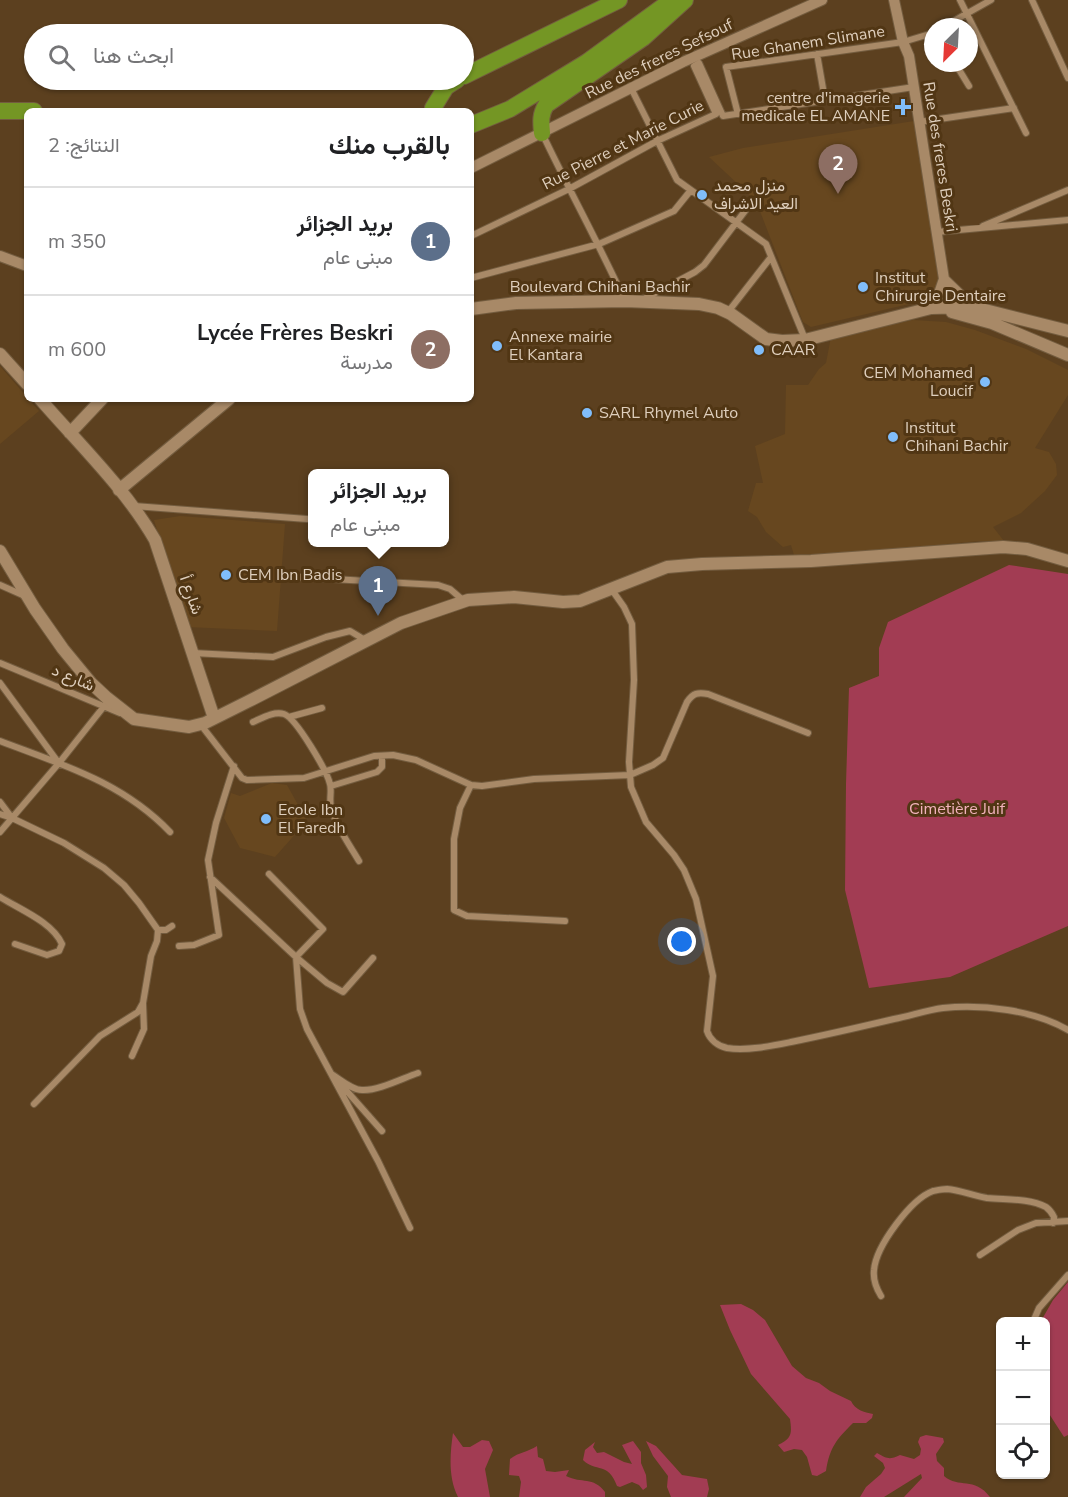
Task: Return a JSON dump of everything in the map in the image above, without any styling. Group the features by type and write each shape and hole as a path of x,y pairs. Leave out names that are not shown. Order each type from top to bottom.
{"highway":[{"path":"474,71 619,0"},
{"path":"474,124 510,109 586,62 672,0"},
{"path":"542,133 540,120 546,105 643,38 685,0"},
{"path":"433,108 444,90"},
{"path":"0,111 24,111"}],"main road":[{"name":"Boulevard Chihani Bachir","path":"474,309 516,303 639,301 699,304 728,312 766,339 782,341 806,340 932,308 973,307 1068,331"},
{"path":"932,308 993,323 1068,353"},
{"path":"1068,337 1064,340 1068,353"},
{"path":"0,354 24,381"},
{"name":"شارع أ","path":"43,402 120,489 155,540 214,718"},
{"path":"70,433 99,402"},
{"path":"120,489 225,402"},
{"path":"0,551 63,649 106,703 134,719 189,727 214,718 401,623 464,601 494,597 580,601 667,567 702,564 810,561 951,549 1004,547 1027,549 1068,561"}],"street":[{"name":"Rue des freres Sefsouf","path":"474,167 683,62 822,0"},
{"path":"894,0 903,42 924,36"},
{"path":"960,0 1026,133"},
{"path":"960,18 991,0"},
{"path":"1032,0 1068,78"},
{"name":"Rue Ghanem Slimane","path":"738,114 726,67 903,42"},
{"name":"Rue des freres Beskri","path":"903,42 909,56 944,279 932,308"},
{"path":"817,54 825,100"},
{"name":"Rue Pierre et Marie Curie","path":"474,235 568,189 657,141 716,114 694,66 699,63 723,116 738,114"},
{"path":"960,72 969,86"},
{"path":"738,114 914,87"},
{"path":"631,88 677,180 766,244 806,340"},
{"path":"919,122 1014,108"},
{"path":"542,133 568,189 599,244 625,301"},
{"path":"474,278 599,244 674,211 691,190"},
{"path":"978,228 1068,190"},
{"path":"639,301 704,265 751,203"},
{"path":"937,232 1068,220"},
{"path":"0,256 24,265"},
{"path":"728,312 771,257"},
{"path":"944,279 973,307"},
{"path":"132,506 307,519"},
{"path":"297,577 438,585 450,589 464,601"},
{"path":"0,585 28,597"},
{"path":"612,590 632,624 634,680 631,787 646,822 675,855 696,899 713,976 708,1010 709,1037 722,1047 744,1049 777,1044 941,1008 976,1006 1010,1011 1057,1024 1068,1030"},
{"path":"193,653 273,657 326,637 350,631 365,640"},
{"name":"شارع د","path":"0,663 106,703"},
{"path":"0,683 59,763"},
{"path":"200,724 242,778 254,781 304,778 374,756 393,755 416,760 471,784 482,786 534,779 630,775 663,758 687,702 692,695 700,693 708,693 808,733"},
{"path":"0,832 106,703"},
{"path":"289,717 322,708"},
{"path":"253,722 275,714 289,717 326,770 331,786 331,807 359,861"},
{"path":"0,741 91,776 130,796 171,832"},
{"path":"331,786 377,772 382,767 382,756"},
{"path":"179,946 194,945 219,935 208,860 216,823 234,766"},
{"path":"471,784 460,808 454,839 454,910 467,916 564,921"},
{"path":"0,802 12,818"},
{"path":"0,814 64,843 104,868 140,903 158,930 143,1002 144,1029 132,1056"},
{"path":"269,874 323,929 296,957 300,1009 307,1029 410,1228"},
{"path":"210,877 296,957 327,983 343,992 373,958"},
{"path":"0,897 58,934 62,944 59,951 46,955 15,944"},
{"path":"158,930 166,930 172,926"},
{"path":"34,1104 100,1036 132,1017 138,1012 143,1002"},
{"path":"331,1074 351,1087 362,1090 375,1088 418,1073"},
{"path":"331,1074 382,1131"},
{"path":"880,1296 873,1271 876,1259 910,1208 932,1192 943,1189 954,1190 984,1197 1034,1203 1047,1208 1053,1214 1053,1223"},
{"path":"980,1255 1018,1230 1035,1223 1068,1221"},
{"path":"1035,1317 1039,1308 1068,1275"}],"shaded area":[{"path":"914,121 935,245 939,281 936,292 926,300 811,327 803,322 756,201 709,157 743,148"},
{"name":"Institut Chihani Bachir","path":"913,320 946,322 975,330 1026,349 1068,370 1068,395 1035,448 1049,452 1056,464 1057,475 1045,491 1021,513 993,527 1004,541 979,541 826,555 794,555 791,545 783,547 766,532 757,517 748,511 756,483 763,483 755,446 785,434 786,385 808,385 826,363 831,337"},
{"path":"0,366 24,394 24,402 31,402 39,411 0,444"},
{"name":"CEM Ibn Badis","path":"180,516 285,524 277,631 187,627 154,520"},
{"name":"Ecole Ibn El Faredh","path":"272,783 287,785 307,821 275,857 240,848 224,818 231,793 240,796"}],"green space":[{"name":"Cimetière Juif","path":"1009,565 1068,574 1068,926 950,977 869,988 845,890 849,688 879,676 879,648 888,622"},
{"path":"1068,1282 1068,1435 1064,1437 1050,1415 1050,1317 1043,1317 1053,1300"},
{"path":"741,1304 765,1320 792,1366 806,1378 851,1401 860,1410 873,1414 866,1423 853,1423 842,1434 832,1450 826,1471 817,1476 812,1475 807,1457 802,1450 794,1449 784,1452 778,1445 790,1435 790,1419 751,1374 720,1305"},
{"path":"453,1433 463,1447 470,1447 482,1440 489,1441 493,1450 485,1469 490,1497 458,1497 451,1473"},
{"path":"926,1435 943,1438 944,1442 936,1454 937,1461 944,1468 944,1476 955,1482 978,1487 990,1497 904,1497 922,1478 921,1474 884,1497 860,1497 866,1487 885,1468 883,1463 874,1456 877,1453 888,1458 900,1455 914,1459 920,1455 921,1449 918,1442 920,1437"},
{"path":"633,1441 641,1452 641,1463 646,1475 647,1487 643,1490 632,1482 617,1486 610,1473 583,1460 585,1450 595,1442 593,1447 597,1453 604,1452 632,1464 622,1445"},
{"path":"646,1441 656,1446 682,1475 707,1479 709,1489 707,1497 671,1497 667,1487 668,1476 653,1456"},
{"path":"537,1446 538,1457 543,1459 546,1471 569,1470 566,1476 596,1484 605,1492 605,1497 519,1497 521,1482 519,1476 509,1475 510,1459"}],"place":[{"name":"centre d'imagerie medicale EL AMANE","path":"903,107"},
{"name":"Lycée Frères Beskri","path":"838,194"},
{"name":"منزل محمد العيد الاشراف","path":"702,195"},
{"name":"Institut Chirurgie Dentaire","path":"863,287"},
{"name":"Annexe mairie El Kantara","path":"497,346"},
{"name":"CAAR","path":"759,350"},
{"name":"CEM Mohamed Loucif","path":"985,382"},
{"name":"SARL Rhymel Auto","path":"587,413"},
{"name":"Institut Chihani Bachir","path":"893,437"},
{"name":"CEM Ibn Badis","path":"226,575"},
{"name":"بريد الجزائر","path":"378,616"},
{"name":"Ecole Ibn El Faredh","path":"266,819"}]}
